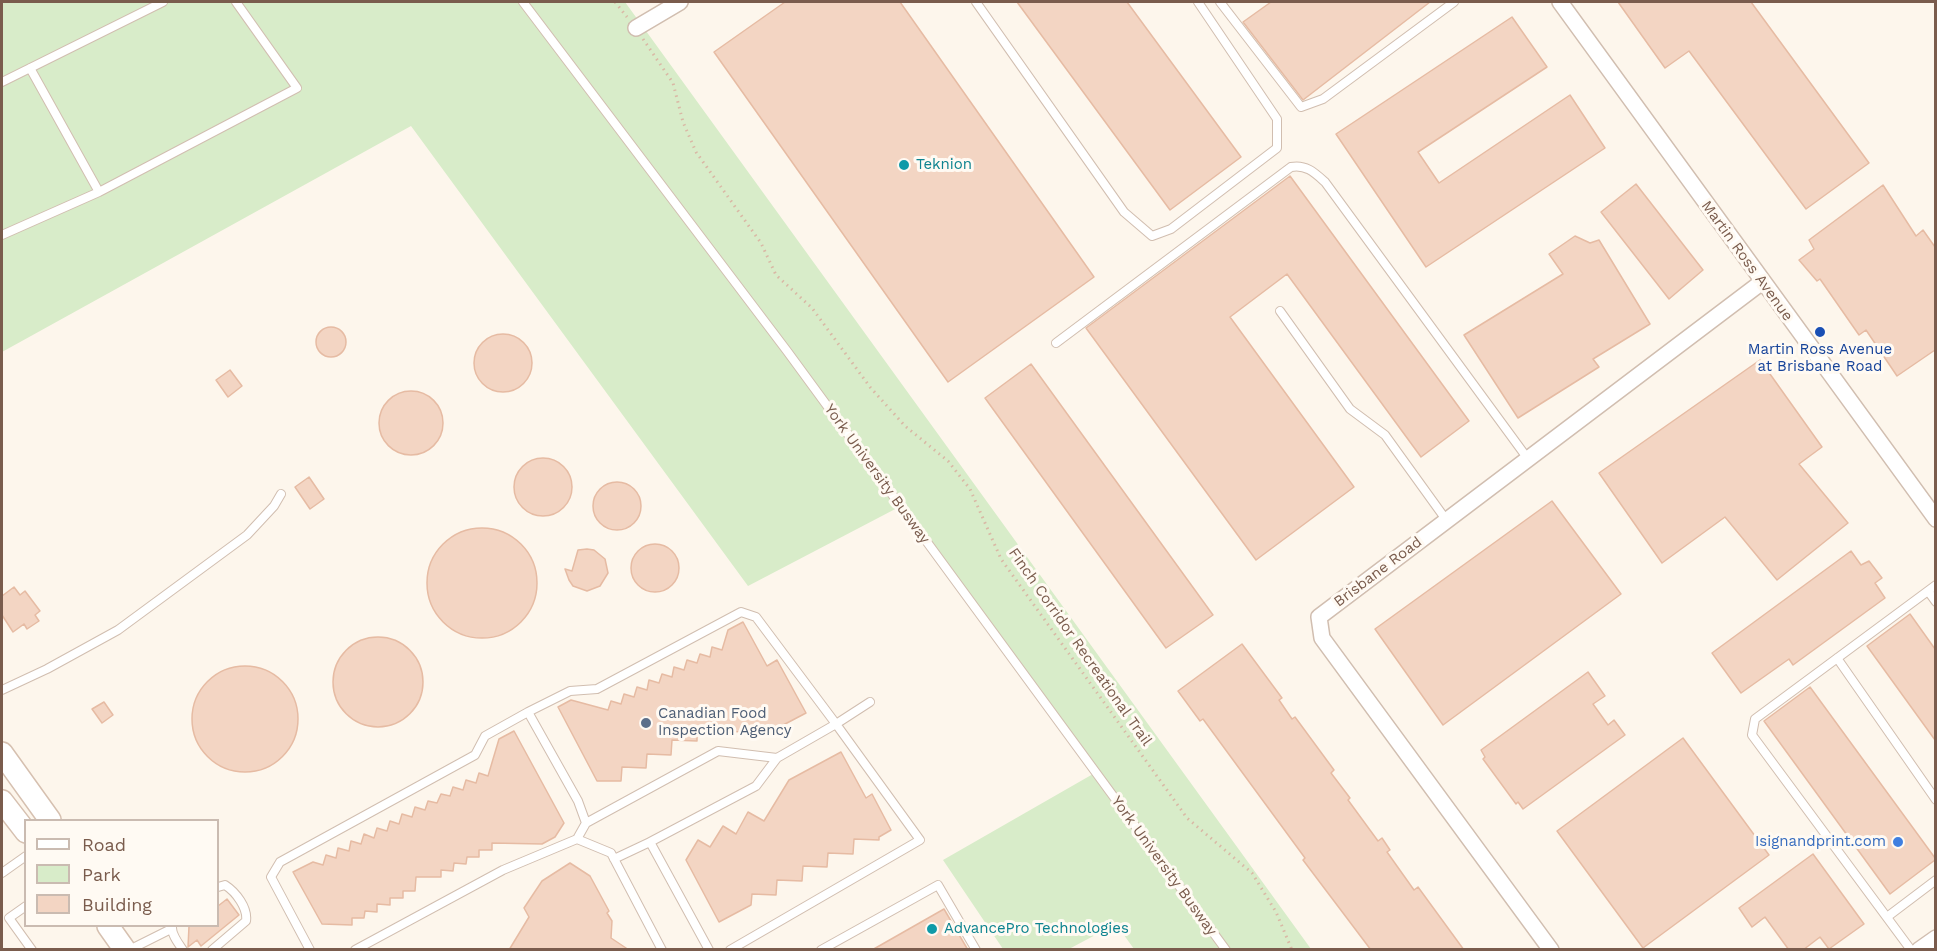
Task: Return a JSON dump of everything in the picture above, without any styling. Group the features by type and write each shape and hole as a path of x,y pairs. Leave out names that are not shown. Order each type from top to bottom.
{"main road":[{"path":"2,753 49,819"},
{"path":"2,801 24,829"},
{"path":"109,927 127,950"}],"street":[{"path":"636,28 680,2"},
{"name":"Martin Ross Avenue","path":"1560,2 1935,519"},
{"name":"Brisbane Road","path":"1551,950 1322,638 1320,617 1762,282"},
{"path":"1919,950 1935,938"}],"lane":[{"path":"2,82 163,2"},
{"path":"2,235 99,192 297,88 236,2"},
{"name":"York University Busway","path":"523,2 787,351 1226,950"},
{"path":"976,2 1124,212 1152,236 1171,229 1277,148 1277,119 1198,2"},
{"path":"1220,2 1301,107 1323,99 1454,2"},
{"path":"30,68 99,192"},
{"path":"1056,343 1291,167 1302,167 1316,173 1325,182 1528,459"},
{"path":"1280,311 1350,410 1385,435 1447,520"},
{"path":"2,690 47,669 118,630 247,535 274,506 281,494"},
{"path":"1911,950 1752,735 1755,719 1935,585"},
{"path":"1928,591 1935,602"},
{"path":"310,950 271,877 280,862 475,755 485,736 528,712 570,692 597,689 741,612 756,617 920,840 730,950"},
{"path":"1837,658 1935,800"},
{"path":"614,859 756,786 777,758 870,702"},
{"path":"528,712 578,801 586,823"},
{"path":"355,950 503,870 577,839 586,823 718,751 777,758"},
{"path":"577,839 611,853 662,950"},
{"path":"650,842 709,950"},
{"path":"2,873 24,857"},
{"path":"1887,917 1935,880"},
{"path":"212,950 246,921 247,915 231,889 225,885 219,887"},
{"path":"821,950 938,885 976,950"},
{"path":"24,907 5,916 31,949"},
{"path":"127,950 172,927 183,950"}],"path":[{"name":"Finch Corridor Recreational Trail","path":"615,2 636,28 673,83 683,122 696,152 761,243 776,275 812,308 870,387 905,426 948,461 970,489 1000,559 1187,818 1252,873 1276,912 1292,950"}],"green space":[{"path":"2,2 625,2 1311,949 1134,949 1116,924 1069,949 1003,949 943,860 1093,774 901,506 748,586 411,126 2,352"}],"building":[{"name":"Teknion","path":"785,2 900,2 1094,277 948,382 714,52"},
{"path":"1017,2 1127,2 1241,157 1170,210"},
{"path":"1271,2 1430,2 1303,100 1243,22"},
{"path":"1618,2 1751,2 1869,163 1806,209 1689,51 1665,68"},
{"path":"1512,17 1547,67 1418,152 1439,183 1570,95 1605,148 1426,267 1336,134"},
{"path":"1290,176 1469,421 1421,457 1287,274 1230,317 1354,487 1256,560 1086,328"},
{"path":"1636,184 1703,270 1669,299 1601,212"},
{"path":"1883,185 1916,236 1923,230 1935,247 1935,350 1897,376 1866,330 1859,335 1820,279 1817,281 1799,260 1814,249 1809,240"},
{"path":"1575,236 1590,243 1599,240 1650,324 1593,359 1599,367 1518,418 1464,335 1563,274 1549,254"},
{"path":"331,327 342,331 346,342 342,353 331,357 320,353 316,342 320,331"},
{"path":"497,334 509,334 524,342 532,357 532,369 524,384 509,392 497,392 482,384 474,369 474,357 482,342"},
{"path":"1760,360 1822,447 1799,464 1848,523 1777,580 1725,517 1662,563 1599,473"},
{"path":"1031,364 1213,615 1166,648 985,398"},
{"path":"230,370 242,386 228,397 216,380"},
{"path":"405,391 417,391 434,400 441,411 443,423 441,435 434,446 417,455 405,455 393,450 384,441 379,429 379,417 384,405 393,396"},
{"path":"537,458 549,458 564,466 572,481 572,493 564,508 549,516 537,516 522,508 514,493 514,481 522,466"},
{"path":"309,477 324,499 310,509 295,487"},
{"path":"612,482 622,482 637,492 641,506 637,520 631,526 622,530 612,530 597,520 593,511 593,501 603,486"},
{"path":"1552,501 1621,594 1443,725 1375,629"},
{"path":"482,528 503,532 521,544 533,562 537,583 533,604 521,622 503,634 482,638 461,634 443,622 431,604 427,583 431,562 443,544 461,532"},
{"path":"650,544 660,544 675,554 679,568 675,582 669,588 660,592 650,592 635,582 631,573 631,563 641,548"},
{"path":"578,550 594,550 605,559 608,573 600,586 587,591 573,586 565,569 572,571"},
{"path":"1851,551 1861,565 1869,561 1882,578 1875,583 1885,598 1793,665 1789,659 1741,693 1712,653"},
{"path":"14,587 20,595 25,591 40,611 35,615 39,621 27,629 24,624 13,632 2,615 2,596"},
{"path":"1910,614 1935,649 1935,740 1867,646"},
{"path":"743,622 767,666 777,660 806,713 768,733 697,730 697,741 672,740 671,755 647,754 646,768 622,767 621,781 597,781 558,707 571,700 608,710 611,701 621,704 624,694 634,697 637,687 647,690 649,680 659,683 662,674 672,677 674,667 684,670 687,660 697,663 700,654 710,657 712,647 722,650 728,630"},
{"path":"378,637 395,641 410,650 419,665 423,682 419,699 410,714 395,723 378,727 361,723 346,714 337,699 333,682 337,665 346,650 361,641"},
{"path":"1242,644 1282,698 1279,700 1292,719 1295,717 1334,770 1331,773 1350,798 1348,800 1378,841 1382,838 1390,850 1387,852 1414,890 1418,887 1464,950 1371,950 1303,860 1305,858 1203,719 1200,721 1178,691"},
{"path":"245,666 265,670 283,681 294,699 298,719 294,739 283,757 265,768 245,772 225,768 207,757 196,739 192,719 196,699 207,681 225,670"},
{"path":"1588,672 1605,696 1593,704 1608,725 1614,720 1625,735 1523,809 1518,802 1516,804 1483,759 1485,757 1481,750"},
{"path":"1810,687 1935,858 1890,894 1764,721"},
{"path":"104,702 113,715 102,723 92,709"},
{"path":"514,731 564,823 555,837 542,844 492,843 492,850 479,850 479,857 467,857 466,864 454,863 453,871 441,870 441,877 416,877 415,891 403,891 403,898 390,898 390,905 377,904 377,912 365,911 364,918 352,918 352,925 322,924 293,872 313,862 323,865 326,855 336,858 338,848 349,851 351,841 361,844 364,834 374,838 377,828 387,831 390,821 399,824 402,814 412,817 415,807 425,810 428,801 437,803 441,794 450,796 453,787 463,790 466,780 476,783 479,773 488,776 499,739"},
{"path":"1683,738 1769,855 1643,948 1557,831"},
{"path":"841,752 866,798 872,794 891,830 879,837 879,840 854,839 853,854 828,853 827,867 803,866 802,881 777,880 776,895 752,894 751,905 719,922 686,860 698,840 710,847 723,826 736,834 748,812 764,821 789,780"},
{"path":"1813,854 1864,924 1829,949 1820,937 1803,950 1789,950 1765,917 1752,927 1739,908"},
{"path":"570,863 590,876 609,911 607,913 612,921 611,938 629,950 509,950 529,917 524,908 542,881"},
{"path":"227,899 239,915 201,946 197,940 188,947 189,927 219,927 219,905"},
{"name":"AdvancePro Technologies","path":"944,909 968,950 872,950"}],"place":[{"name":"Teknion","path":"904,165"},
{"name":"Martin Ross Avenue at Brisbane Road","path":"1820,332"},
{"name":"Canadian Food Inspection Agency","path":"646,723"},
{"name":"Isignandprint.com","path":"1898,842"},
{"name":"AdvancePro Technologies","path":"932,929"}]}
